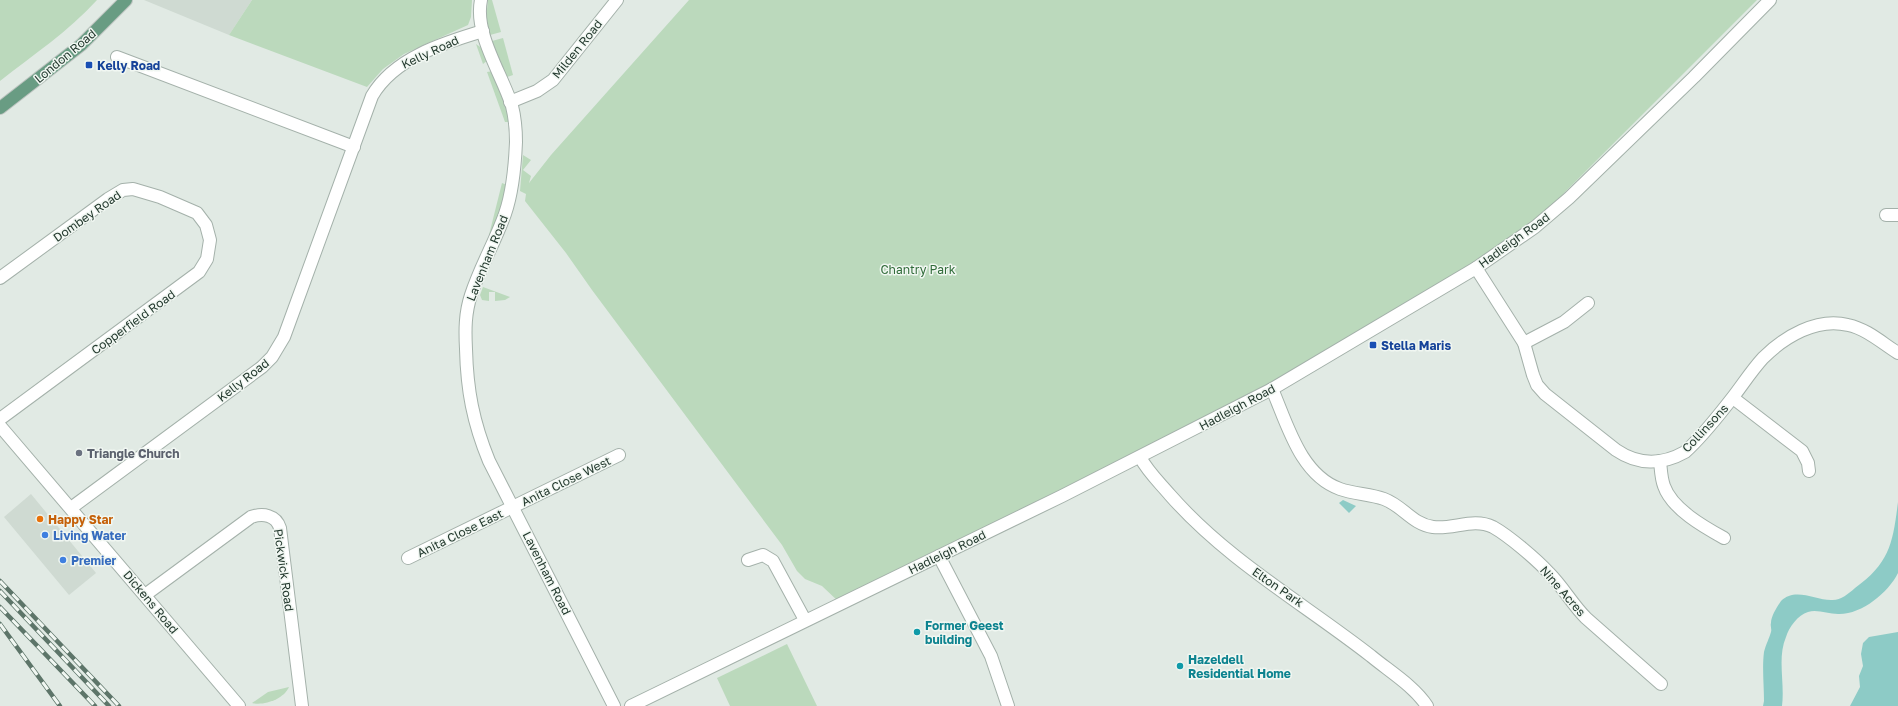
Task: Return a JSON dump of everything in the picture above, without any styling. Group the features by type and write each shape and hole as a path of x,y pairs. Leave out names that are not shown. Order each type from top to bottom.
{"main road":[{"name":"London Road","path":"0,108 81,45 126,0"}],"street":[{"name":"Lavenham Road","path":"481,0 480,15 483,31 510,102 514,115 516,136 512,187 505,214 471,293 465,322 467,379 472,414 489,460 614,706"},
{"name":"Milden Road","path":"510,102 537,91 553,80 617,0"},
{"name":"Hadleigh Road","path":"631,706 1140,457 1272,389 1476,268 1535,227 1569,198 1694,77 1770,0"},
{"name":"Kelly Road","path":"70,508 262,367 272,357 284,337 372,96 383,80 392,71 404,63 436,48 483,31"},
{"path":"116,57 354,147"},
{"name":"Dombey Road","path":"0,278 108,199 123,190 141,190 183,206"},
{"name":"Copperfield Road","path":"0,419 199,272 209,255 209,235 200,216 183,206"},
{"name":"Collinsons","path":"1476,268 1524,343 1532,375 1537,385 1545,394 1625,456 1637,460 1660,462 1676,457 1685,452 1770,353 1785,341 1813,326 1828,323 1849,325 1871,335 1898,353"},
{"path":"1524,343 1564,322 1588,303"},
{"name":"Nine Acres","path":"1272,389 1296,443 1318,476 1340,489 1384,499 1396,505 1421,524 1434,527 1450,527 1468,523 1485,524 1493,527 1550,574 1574,606 1586,618 1661,684"},
{"path":"1732,398 1802,451 1808,463 1809,471"},
{"name":"Dickens Road","path":"0,426 239,706"},
{"name":"Anita Close West","path":"513,507 619,455"},
{"name":"Elton Park","path":"1140,457 1152,477 1213,539 1253,570 1337,630 1396,676 1423,699 1428,706"},
{"path":"1660,462 1662,479 1669,494 1695,520 1724,538"},
{"name":"Anita Close East","path":"408,558 513,507"},
{"name":"Pickwick Road","path":"145,595 251,517 264,515 275,520 280,528 302,706"},
{"path":"748,560 763,555 773,561 805,620"},
{"path":"939,556 991,656 1008,706"}],"shaded area":[{"path":"144,0 252,0 229,35"},
{"path":"31,494 96,573 69,595 4,517"}],"green space":[{"path":"0,0 97,0 75,22 0,81"},
{"path":"252,0 472,0 471,17 468,25 404,54 383,69 367,87 229,35"},
{"path":"488,0 492,0 501,32 490,35 486,20"},
{"name":"Chantry Park","path":"689,0 1757,0 1566,191 1535,227 1272,389 840,603 822,586 805,579 797,571 782,545 566,253 525,201 526,194 520,191 523,155 531,160 523,170 531,176 529,183 551,155"},
{"path":"503,38 513,75 507,77 492,41"},
{"path":"476,44 483,49 488,60 483,64"},
{"path":"493,71 505,102 510,122 505,122 487,72"},
{"path":"502,183 507,185 503,204 491,236 489,235"},
{"path":"483,287 510,297 505,300 495,301 495,292 489,292 489,301 482,300 480,295"},
{"path":"787,644 817,706 730,706 717,678"},
{"path":"289,687 283,695 273,701 257,704 252,703 268,692"}],"water":[{"path":"1343,500 1356,506 1349,513 1339,503"},
{"path":"1898,502 1898,573 1893,581 1881,595 1856,611 1838,614 1811,611 1797,619 1789,629 1783,645 1782,706 1763,706 1764,652 1771,632 1772,617 1779,603 1792,595 1805,595 1834,600 1838,599 1847,595 1867,579 1876,570 1888,551 1894,529"},
{"path":"1898,632 1898,706 1850,706 1860,687 1859,676 1863,666 1861,654 1863,643 1869,637"}],"railway":[{"path":"0,581 119,706"},
{"path":"0,591 109,706"},
{"path":"0,607 95,706"},
{"path":"0,624 60,706"}],"place":[{"name":"Kelly Road","path":"89,65"},
{"name":"Stella Maris","path":"1373,345"},
{"name":"Triangle Church","path":"79,453"},
{"name":"Happy Star","path":"40,519"},
{"name":"Living Water","path":"45,535"},
{"name":"Premier","path":"63,560"},
{"name":"Former Geest building","path":"917,632"},
{"name":"Hazeldell Residential Home","path":"1180,666"}]}
